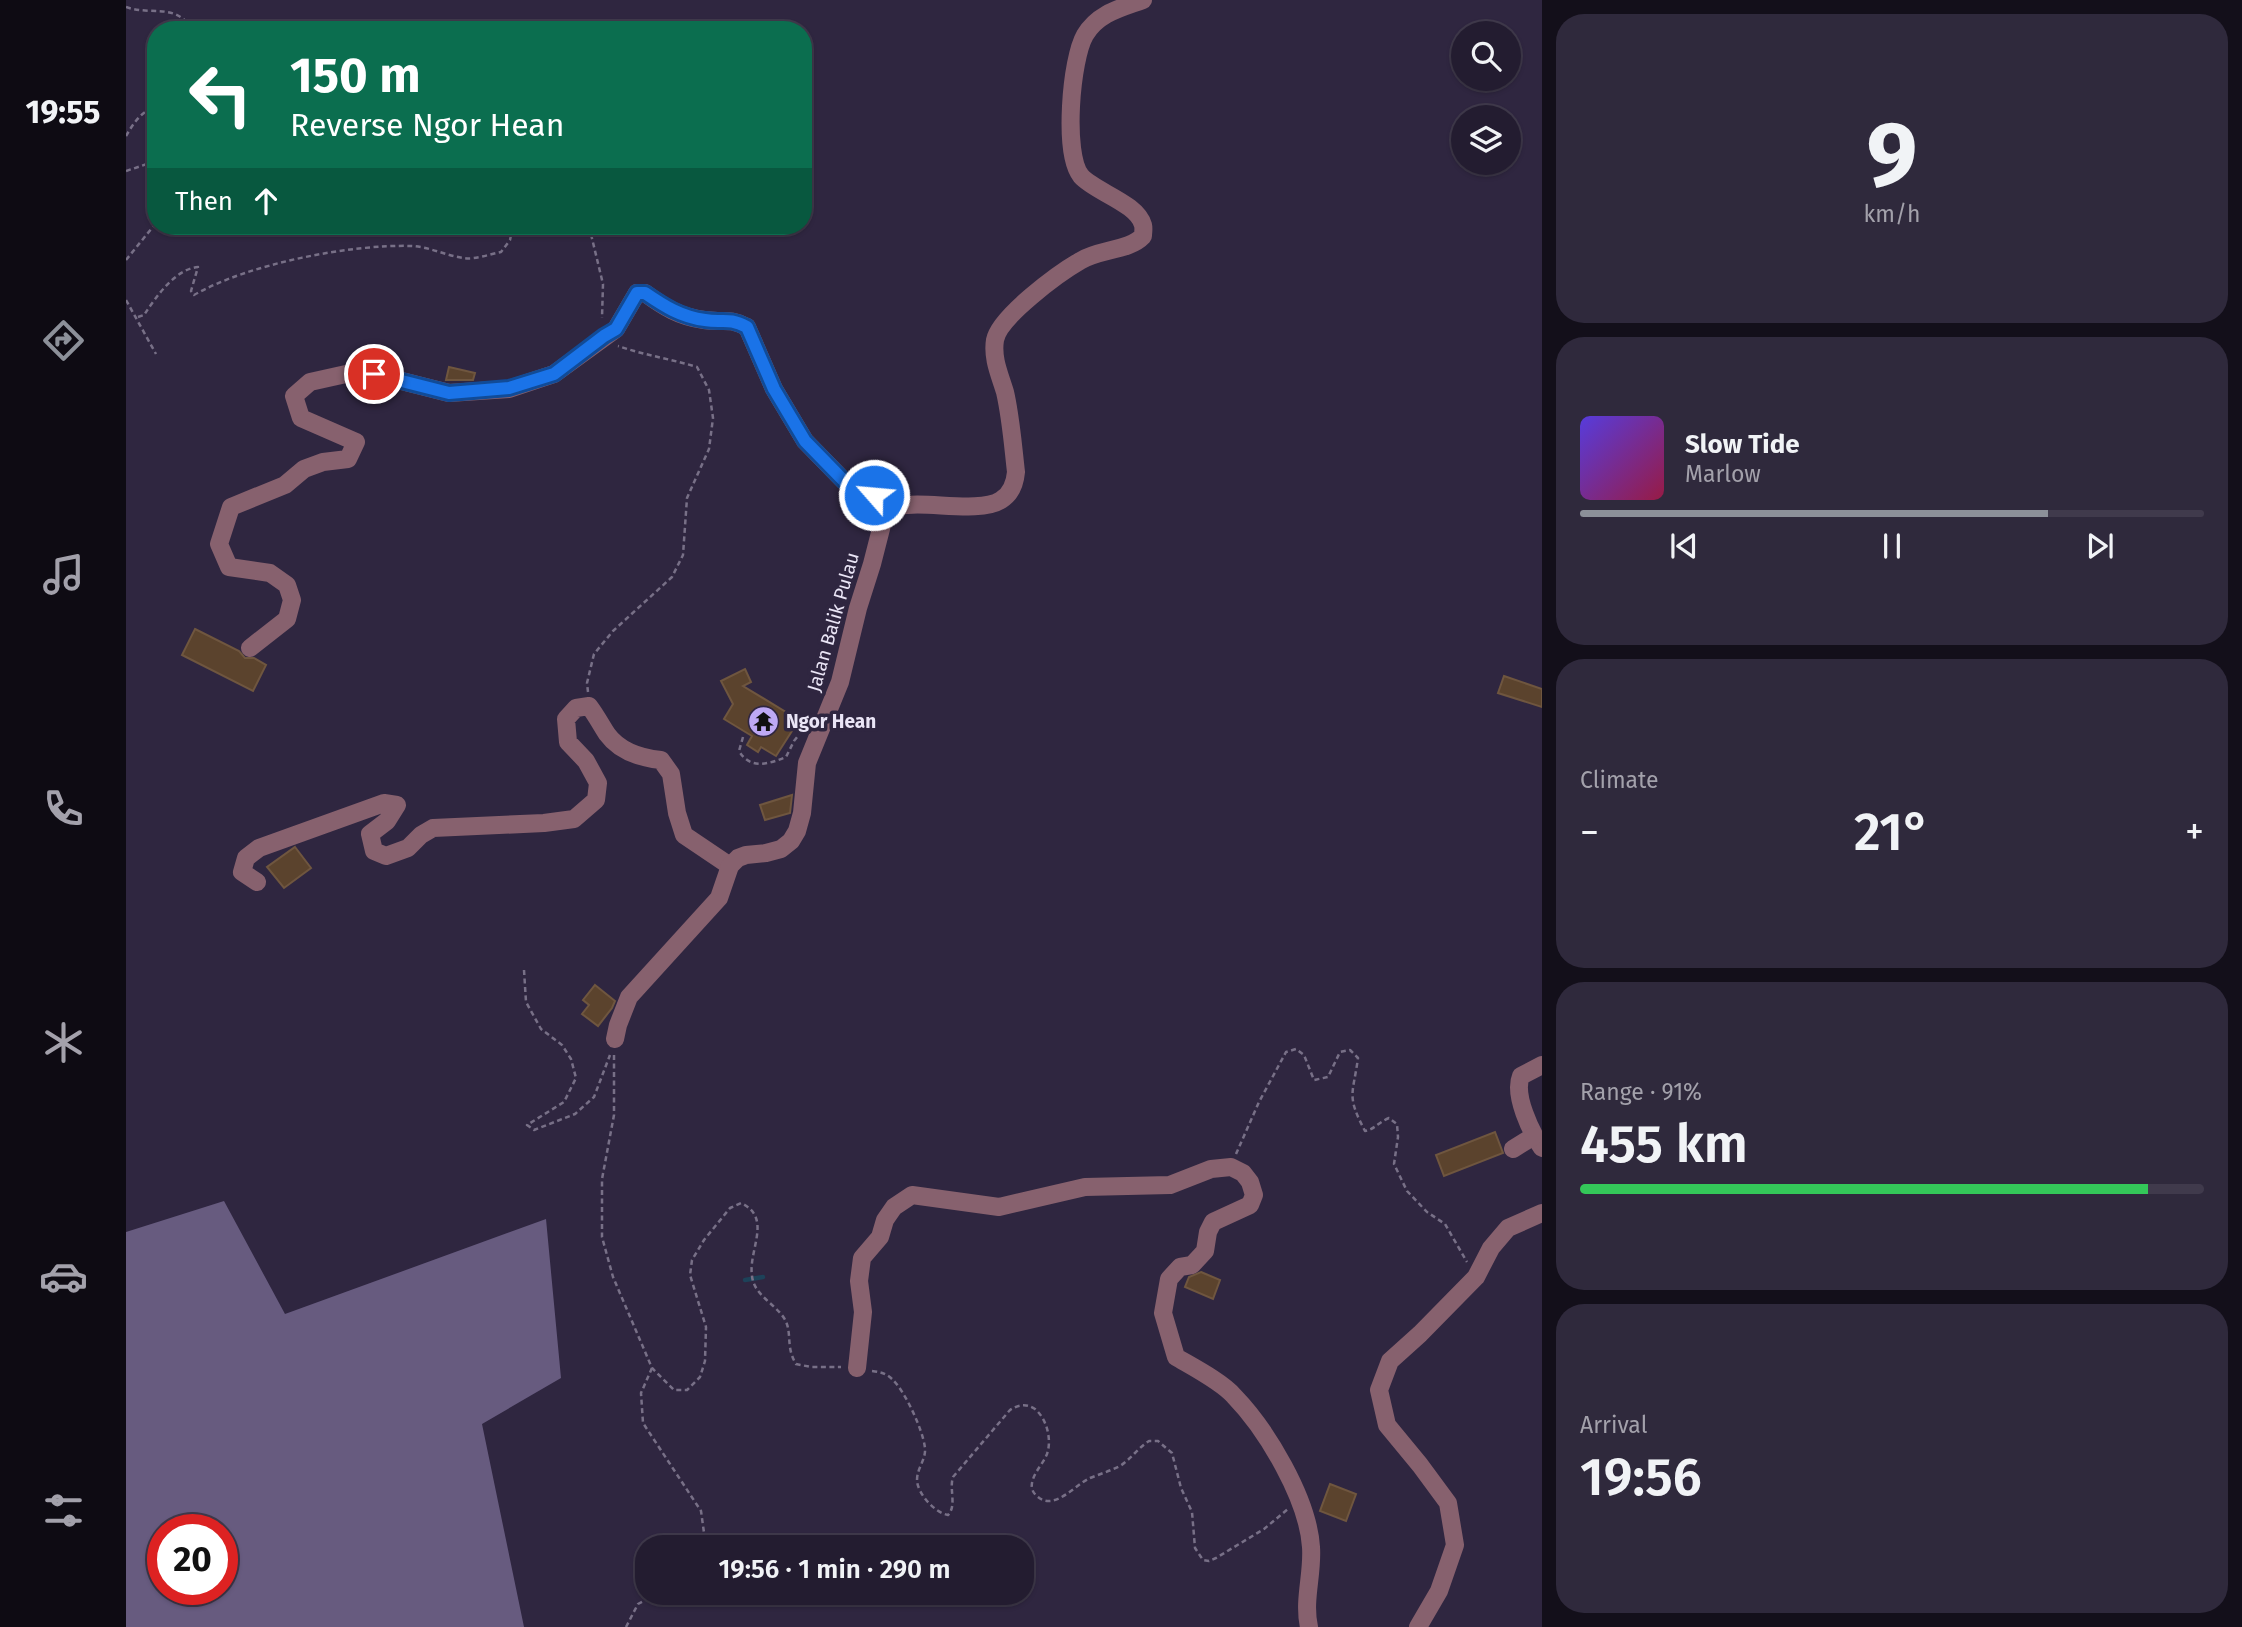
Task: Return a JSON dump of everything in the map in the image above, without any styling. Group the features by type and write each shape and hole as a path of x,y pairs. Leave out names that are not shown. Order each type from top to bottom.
{"street":[{"path":"868,512 888,506 993,504 1003,499 1015,484 1016,472 1005,394 995,359 995,338 1004,322 1046,283 1089,256 1136,243 1143,236 1143,225 1133,212 1082,176 1073,160 1071,93 1075,65 1085,35 1105,14 1143,0"},
{"path":"250,648 287,619 292,600 287,585 270,573 229,567 219,544 231,507 285,485 304,469 323,462 348,459 356,442 302,418 294,396 310,382 346,374 374,374 449,393 509,388 554,374 616,329 637,293 645,293 672,312 705,321 734,320 747,327 774,389 805,441 844,481 874,495 888,506"},
{"name":"Jalan Balik Pulau","path":"730,866 738,858 781,849 791,841 797,831 802,813 807,763 841,682 858,608 888,506"},
{"path":"257,882 242,872 246,858 259,848 384,803 397,806 387,821 370,834 374,851 386,856 408,848 433,828 574,819 596,800 598,783 586,761 568,742 566,719 576,708 589,706 608,736 627,752 661,760 671,774 677,813 684,835 730,866 719,898 629,998 615,1039"},
{"path":"1513,1149 1538,1142 1518,1089 1518,1082 1521,1076 1542,1065"},
{"path":"857,1368 863,1312 859,1281 862,1258 880,1237 884,1220 894,1207 912,1195 999,1207 1085,1187 1170,1185 1211,1169 1231,1167 1243,1173 1250,1182 1254,1195 1250,1205 1213,1222 1208,1232 1205,1251 1192,1265 1180,1267 1169,1279 1163,1314 1176,1357 1233,1394 1273,1445 1300,1503 1306,1517 1311,1548 1306,1614 1308,1627"},
{"path":"1418,1627 1439,1591 1455,1545 1448,1503 1387,1425 1379,1390 1390,1360 1420,1334 1476,1277 1492,1248 1508,1228 1542,1213"}],"path":[{"path":"126,7 177,14 186,21"},
{"path":"126,136 132,125 147,110"},
{"path":"126,171 147,164"},
{"path":"126,260 147,234"},
{"path":"138,317 145,316 163,288 191,268 198,267 191,291 194,295 207,287 279,263 355,249 415,246 467,259 501,252 511,235"},
{"path":"589,706 587,683 594,654 613,631 672,577 683,555 687,498 709,449 713,418 709,390 697,367 618,346 604,336 601,307 603,284 591,235"},
{"path":"126,300 138,317 156,354"},
{"path":"743,737 740,751 744,759 753,764 772,763 786,757 801,731"},
{"path":"524,970 526,1002 541,1029 562,1045 571,1059 576,1078 564,1102 527,1125 534,1130 575,1114 594,1097 615,1039"},
{"path":"615,1039 614,1115 602,1179 602,1237 613,1277 652,1368 674,1390 687,1390 700,1377 705,1361 706,1327 690,1275 692,1260 704,1240 730,1208 741,1203 751,1208 757,1217 751,1273 754,1286 785,1319 789,1353 796,1364 883,1372 893,1379 922,1431 925,1457 917,1483 935,1510 943,1515 948,1516 952,1509 953,1477 1017,1405 1034,1409 1042,1418 1049,1438 1047,1453 1033,1480 1032,1488 1035,1495 1042,1500 1060,1497 1088,1479 1121,1465 1149,1441 1158,1441 1165,1445 1172,1453 1181,1488 1192,1512 1195,1548 1203,1560 1216,1558 1264,1530 1286,1510 1300,1503"},
{"path":"1231,1167 1259,1102 1286,1052 1296,1049 1304,1055 1314,1080 1328,1077 1340,1052 1350,1051 1358,1058 1351,1091 1353,1109 1365,1131 1372,1130 1381,1121 1389,1118 1397,1124 1394,1164 1407,1191 1427,1212 1445,1224 1476,1277"},
{"path":"652,1368 641,1394 643,1423 701,1511 704,1535"},
{"path":"626,1627 637,1605"}],"shaded area":[{"path":"224,1201 285,1314 546,1219 561,1378 482,1424 524,1627 126,1627 126,1232"}],"building":[{"path":"449,367 475,373 473,380 446,380"},
{"path":"195,629 239,651 245,658 254,658 266,665 253,691 182,655"},
{"name":"Ngor Hean","path":"745,669 751,682 743,686 799,720 776,756 761,747 758,752 747,745 752,736 724,719 733,704 721,681"},
{"path":"1504,676 1542,689 1542,707 1498,693"},
{"path":"792,795 790,813 765,820 760,805"},
{"path":"295,847 311,868 284,888 267,867"},
{"path":"595,985 615,1001 598,1026 582,1014 589,1005 583,1000"},
{"path":"1495,1132 1503,1153 1444,1176 1436,1155"},
{"path":"1201,1272 1220,1280 1213,1299 1185,1287 1189,1277"},
{"path":"1330,1484 1356,1494 1346,1521 1320,1511"}],"waterway":[{"path":"745,1280 763,1277"}],"place":[{"name":"Ngor Hean","path":"763,721"}],"route":[{"path":"374,374 449,393 509,388 554,374 616,329 637,293 645,293 672,312 705,321 734,320 747,327 774,389 805,441 844,481 874,495"}]}
